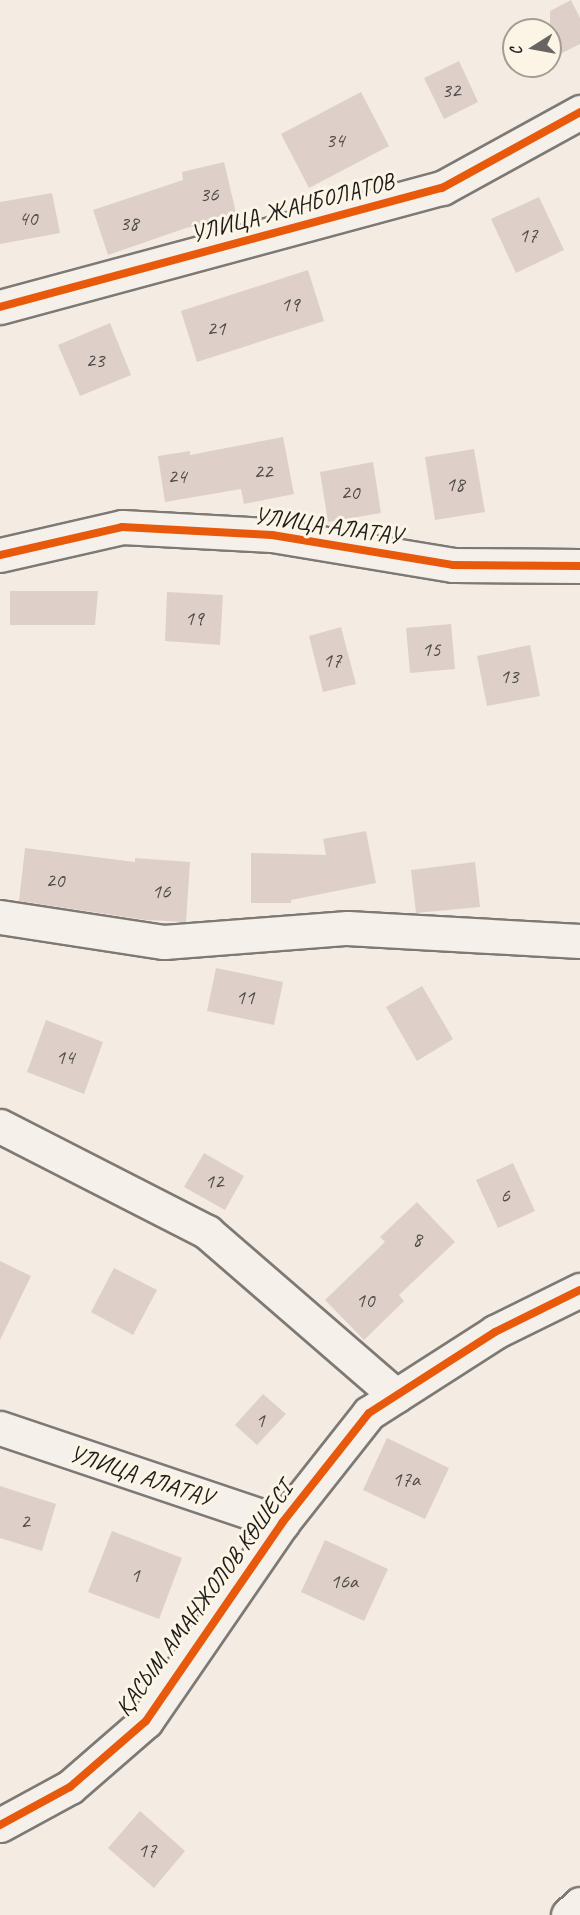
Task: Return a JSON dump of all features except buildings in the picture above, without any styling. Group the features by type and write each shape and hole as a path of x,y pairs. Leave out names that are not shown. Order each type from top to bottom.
{"street":[{"name":"УЛИЦА ЖАНБОЛАТОВ","path":"0,307 442,188 580,112"},
{"name":"УЛИЦА АЛАТАУ","path":"0,555 122,527 272,535 453,565 580,566"},
{"path":"0,917 164,942 347,928 580,941"},
{"path":"0,1126 207,1232 396,1396"},
{"name":"ҚАСЫМ АМАНЖОЛОВ КӨШЕСІ","path":"0,1825 70,1787 146,1721 282,1523 369,1413 495,1332 580,1290"},
{"name":"УЛИЦА АЛАТАУ","path":"0,1428 282,1523"},
{"path":"568,1915 580,1904"}],"cycle path":[{"path":"0,307 442,188 580,112"},
{"path":"0,555 122,527 272,535 453,565 580,566"},
{"path":"0,1825 70,1787 146,1721 282,1523 369,1413 495,1332 580,1290"}]}
